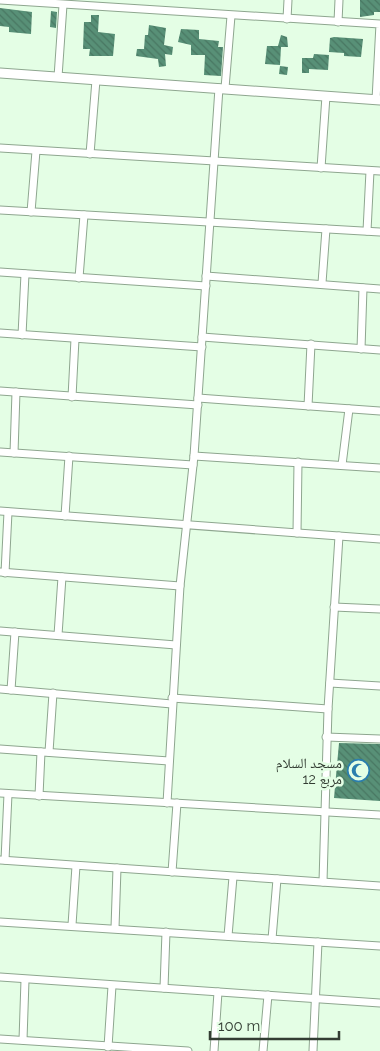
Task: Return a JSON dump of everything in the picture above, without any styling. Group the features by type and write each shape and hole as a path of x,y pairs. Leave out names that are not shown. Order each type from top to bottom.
{"street":[{"path":"0,0 380,24 378,100 0,73"},
{"path":"131,0 131,9"},
{"path":"287,19 288,0"},
{"path":"338,22 339,0"},
{"path":"58,78 63,5"},
{"path":"167,803 180,586 194,456 214,161 231,16"},
{"path":"90,154 96,80"},
{"path":"321,168 326,96"},
{"path":"0,148 380,171"},
{"path":"31,212 36,151"},
{"path":"367,231 370,171"},
{"path":"0,210 380,232"},
{"path":"79,278 84,214"},
{"path":"322,283 326,229"},
{"path":"0,272 206,286"},
{"path":"22,335 25,274"},
{"path":"206,276 322,283 380,289"},
{"path":"361,349 363,288"},
{"path":"0,333 202,347"},
{"path":"202,337 380,350"},
{"path":"72,396 74,339"},
{"path":"308,406 311,344"},
{"path":"0,391 380,411"},
{"path":"14,453 16,392"},
{"path":"342,465 349,409"},
{"path":"0,452 193,464"},
{"path":"65,516 69,456"},
{"path":"194,456 380,468"},
{"path":"297,533 298,462"},
{"path":"180,586 2,573 4,512 380,539"},
{"path":"323,882 326,737 339,536"},
{"path":"58,635 62,577"},
{"path":"334,607 380,610"},
{"path":"0,631 176,645"},
{"path":"11,690 15,632"},
{"path":"330,683 380,686"},
{"path":"0,689 172,701 328,709"},
{"path":"49,752 53,693"},
{"path":"326,737 380,739"},
{"path":"0,750 170,762"},
{"path":"39,796 41,752"},
{"path":"380,815 4,794 3,860 380,886"},
{"path":"172,872 177,803"},
{"path":"72,925 76,866"},
{"path":"115,928 117,868"},
{"path":"228,936 233,877"},
{"path":"272,939 277,879"},
{"path":"0,922 72,925 380,946"},
{"path":"164,988 166,932"},
{"path":"313,1051 317,998 318,942"},
{"path":"0,978 380,1003"},
{"path":"23,1040 24,980"},
{"path":"108,1047 112,986"},
{"path":"214,1051 218,992"},
{"path":"264,1051 268,995"},
{"path":"0,1039 188,1051"}],"building":[{"path":"360,0 380,0 380,12 360,17"},
{"path":"0,8 32,12 31,34 9,32 9,27 0,26"},
{"path":"51,11 57,12 56,28 50,27"},
{"path":"91,15 99,15 98,32 115,34 113,56 89,56 90,49 83,49 84,22 91,22"},
{"path":"149,25 166,28 164,45 173,47 172,55 165,54 166,66 159,67 158,59 136,56 137,49 144,49 145,35 148,35"},
{"path":"181,29 199,30 199,39 219,41 218,47 223,47 221,76 204,75 205,55 191,55 191,45 178,42"},
{"path":"281,35 287,37 288,47 281,47 280,65 265,64 267,46 278,46"},
{"path":"330,38 363,39 361,57 344,56 344,53 329,52"},
{"path":"314,54 329,55 328,70 309,69 309,73 302,73 302,58 313,58"},
{"path":"280,66 288,67 287,75 279,74"},
{"name":"مسجد السلام مربع 12","path":"339,743 380,744 380,801 334,798"}],"place":[{"name":"مسجد السلام مربع 12","path":"358,771"}]}
